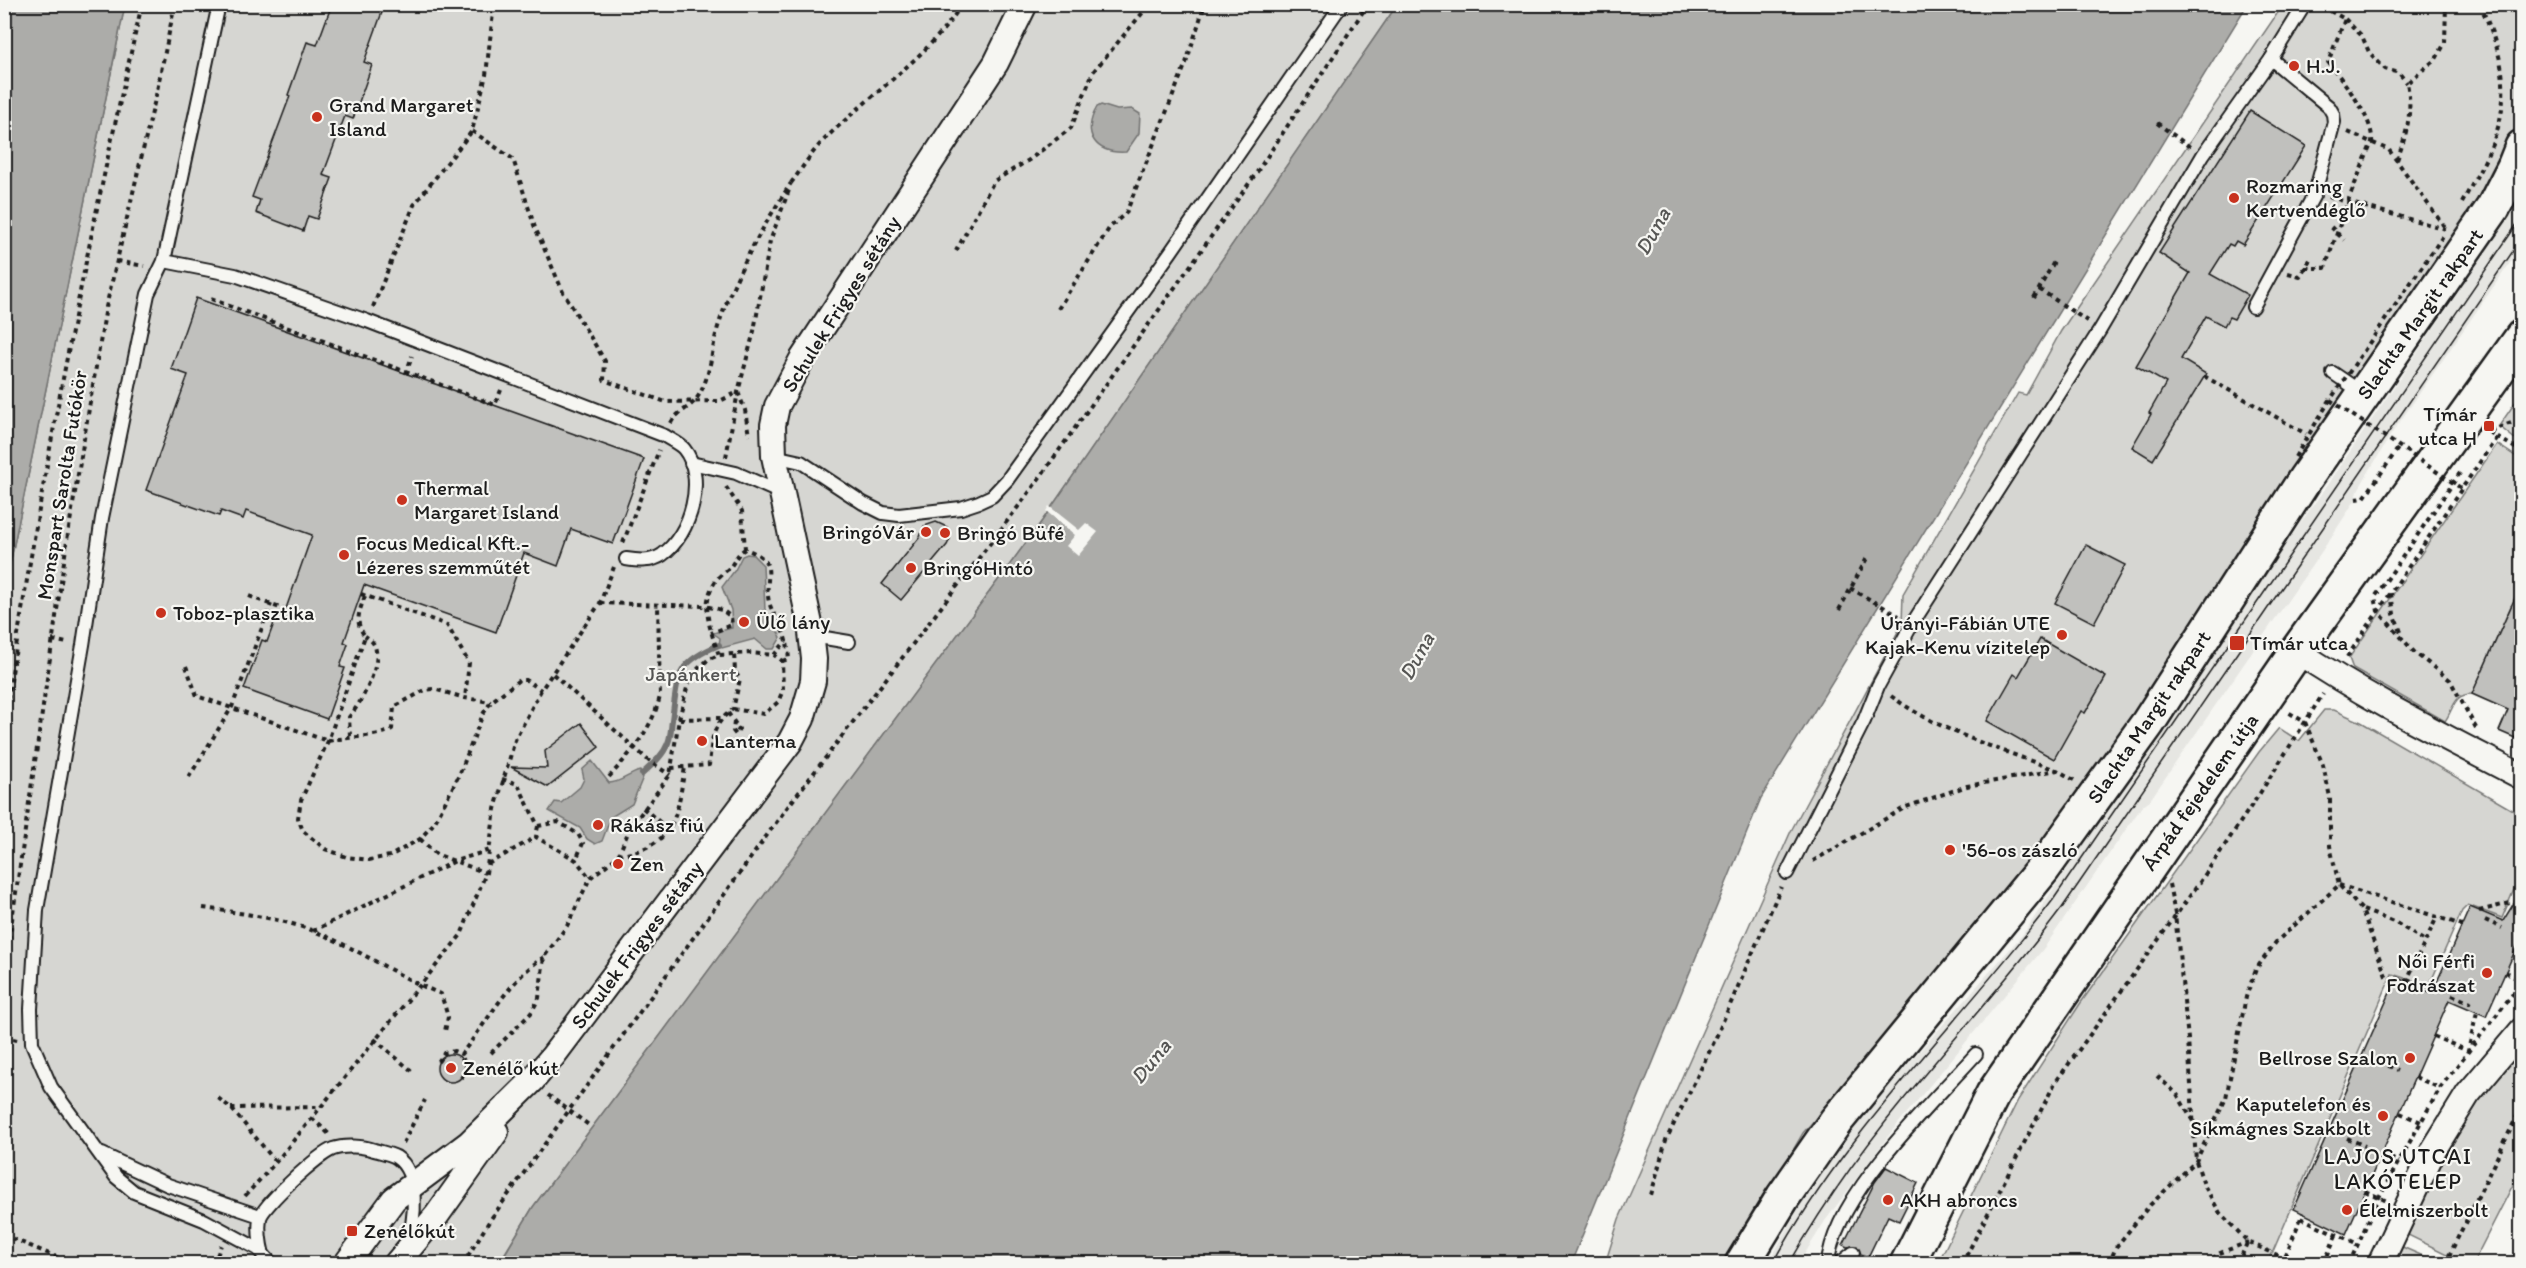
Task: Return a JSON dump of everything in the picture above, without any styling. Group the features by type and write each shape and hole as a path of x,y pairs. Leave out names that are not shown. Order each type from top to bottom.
{"main road":[{"name":"Slachta Margit rakpart","path":"1742,1263 1783,1197 1836,1120 2043,869 2148,723 2305,479 2493,207 2522,147"},
{"name":"Árpád fejedelem útja","path":"1907,1263 1993,1094 2297,651 2522,337"}],"street":[{"name":"Schulek Frigyes sétány","path":"397,1262 437,1215 532,1081 790,742 802,719 813,681 813,639 774,456 772,425 777,406 794,373 996,63 1025,4"},
{"path":"2297,651 2334,676 2522,777"},
{"path":"2380,1263 2434,1149 2462,1103 2522,1030"},
{"name":"Schulek Frigyes sétány","path":"346,1263 394,1199 469,1143 532,1081"}],"lane":[{"path":"219,4 161,265 148,294 102,518 83,645 37,910 31,1009 32,1043 51,1087 116,1177 134,1192 204,1220 258,1249 268,1259"},
{"path":"774,456 801,462 863,503 883,513 899,515 961,508 992,496 1008,480 1170,253 1342,4"},
{"path":"1787,873 1864,721 1878,686 1912,624 2100,330 2203,156 2271,59 2305,4"},
{"path":"2253,307 2315,193 2333,126 2333,114 2329,107 2271,59"},
{"path":"161,265 235,275 367,321 665,436 684,449 691,463 696,479 692,512 679,535 663,554 643,562 622,555"},
{"path":"2332,373 2364,394"},
{"path":"691,463 724,469 781,493"},
{"path":"813,639 825,638 849,642"},
{"path":"1828,1263 1829,1250 1835,1235 1853,1199 1872,1171 1976,1054"},
{"path":"268,1259 259,1241 260,1216 291,1181 324,1153 334,1148 365,1147 396,1157 413,1183 412,1218 408,1240 397,1262"},
{"path":"102,1157 168,1185 260,1216"},
{"path":"1839,1263 1853,1253"}],"path":[{"path":"4,726 30,553 104,168 142,4"},
{"name":"Monspart Sarolta Futókör","path":"4,975 68,534 106,308 175,4"},
{"path":"367,321 414,205 472,131 486,75 494,4"},
{"path":"235,1208 312,1119 374,1039 421,986 461,935 486,873 495,809 515,740 541,690 600,603 622,555 665,436 675,416 697,400 709,369 718,327 736,280 770,215 823,141 893,79 952,20 962,4"},
{"path":"956,252 994,181 1029,160 1071,128 1093,72 1150,4"},
{"path":"1058,309 1110,227 1126,213 1186,63 1204,7 1201,4"},
{"path":"463,1263 490,1220 568,1110 783,813 1028,494 1257,172 1368,4"},
{"path":"2407,83 2436,59 2445,43 2446,4"},
{"path":"2457,210 2497,133 2505,98 2497,48 2479,4"},
{"path":"2345,19 2362,36 2369,52 2377,61 2385,69 2399,73 2407,83 2411,101 2409,128 2397,160"},
{"path":"2157,123 2203,156"},
{"path":"2333,126 2389,150 2447,230"},
{"path":"472,131 513,159 534,225 563,292 605,361 604,380 666,402 720,401 738,392"},
{"path":"746,549 742,511 723,482 724,469 738,392 754,331 770,241 792,183"},
{"path":"2348,201 2447,230"},
{"path":"2295,457 2330,400 2452,220"},
{"path":"2331,227 2344,240"},
{"path":"2273,268 2300,276 2311,258"},
{"path":"117,261 161,265"},
{"path":"2034,298 2055,261"},
{"path":"2305,268 2325,268"},
{"path":"2039,289 2100,330"},
{"path":"211,299 495,405 507,375"},
{"path":"2204,376 2312,437"},
{"path":"2330,400 2461,488"},
{"path":"2482,441 2489,432 2522,419"},
{"path":"2489,432 2522,452"},
{"path":"1962,1263 2055,1083 2128,985 2260,793 2334,676 2497,438"},
{"path":"2356,499 2364,498 2399,447"},
{"path":"2462,471 2375,597 2378,611 2415,653 2450,680 2476,728 2483,734"},
{"path":"1028,494 1034,497"},
{"path":"718,653 713,642 705,606 716,580 731,566 737,554 746,549"},
{"path":"746,549 766,561 770,573 769,600 786,641 789,659 782,661"},
{"path":"1839,610 1867,558"},
{"path":"1850,588 1912,624"},
{"path":"2391,592 2394,614 2402,636"},
{"path":"350,736 349,717 360,705 376,663 377,652 373,642 358,627 358,614 363,595 447,625 469,663 465,698"},
{"path":"249,596 285,610"},
{"path":"600,603 705,606 722,610 730,617 732,625 711,633"},
{"path":"189,777 232,707 271,604"},
{"path":"609,777 634,748 651,721 660,696 658,605"},
{"path":"365,636 328,741 301,800 298,818 303,831 325,849 347,857 369,860 390,856 420,839 435,822 460,773 483,714 491,702 519,680 526,680 541,690"},
{"path":"774,655 786,641"},
{"path":"618,856 630,828 670,775 679,719 693,673 718,653 774,655 782,661"},
{"path":"671,768 709,765 712,737 721,718 733,709 740,679 735,672 734,653"},
{"path":"733,709 764,714 778,702 783,690 782,661"},
{"path":"186,666 197,696 328,741 350,736 385,734 392,729 394,707 425,690 434,689 465,698 491,702"},
{"path":"553,674 649,761 670,775"},
{"path":"1878,686 1906,706 1952,730 2057,770 2080,783"},
{"path":"2288,712 2305,722 2323,765 2330,797 2330,846 2339,885 2362,910 2387,979 2395,982"},
{"path":"728,713 734,722"},
{"path":"679,719 721,718"},
{"path":"461,1054 498,1002 528,968 544,957 567,926 590,878 618,856 635,852 651,844 669,830 677,814 685,767"},
{"path":"1651,1196 1666,1140 1714,1042 1787,873 1827,853 1906,807 1967,786 2057,770"},
{"path":"488,865 536,837 538,826 518,784 502,779"},
{"path":"643,808 669,830"},
{"path":"538,826 558,822 578,834 583,843 576,860"},
{"path":"536,837 576,860 590,878"},
{"path":"420,839 436,854 486,873"},
{"path":"313,931 455,861 490,850"},
{"path":"2166,874 2175,914 2196,1161 2204,1185 2220,1213 2248,1242 2284,1258"},
{"path":"2339,885 2436,919 2462,925"},
{"path":"2109,1263 2116,1247 2150,1205 2196,1161 2226,1098 2246,997 2256,969 2276,942 2339,885"},
{"path":"2479,911 2514,902"},
{"path":"203,908 258,916 313,931 421,986 441,993 448,1017 445,1031"},
{"path":"2362,910 2396,923 2425,941"},
{"path":"2434,989 2407,980 2436,919"},
{"path":"2485,920 2502,927"},
{"path":"491,1053 531,1013 539,998 544,957"},
{"path":"2505,972 2522,980"},
{"path":"2452,995 2471,1003"},
{"path":"2488,1011 2496,1014"},
{"path":"2433,1036 2468,1051 2477,1012"},
{"path":"374,1039 413,1072"},
{"path":"438,1062 444,1053 454,1051 461,1054 467,1069 461,1078"},
{"path":"2380,1062 2398,1070"},
{"path":"2157,1076 2177,1094 2194,1123"},
{"path":"2415,1077 2440,1088"},
{"path":"551,1097 590,1126"},
{"path":"219,1098 231,1108 276,1162"},
{"path":"396,1157 425,1101"},
{"path":"2445,1263 2522,1106"},
{"path":"231,1108 321,1107"},
{"path":"2400,1113 2421,1122"},
{"path":"312,1119 331,1135 334,1148"},
{"path":"2347,1138 2365,1146"},
{"path":"2382,1154 2399,1162"},
{"path":"2365,1191 2379,1197"},
{"path":"2282,1263 2302,1215 2358,1244"},
{"path":"2324,1263 2338,1232"},
{"path":"4,1235 73,1263"},
{"path":"2205,1263 2220,1253 2248,1242"},
{"path":"2238,1263 2248,1242"},
{"path":"2519,1263 2522,1259"}],"shaded area":[{"path":"2521,200 2521,247 2390,436 2358,490 2356,499 2322,551 2150,800 2143,805 2044,948 1892,1131 1825,1221 1799,1263 1768,1264 1803,1201 1867,1111 2023,934 2160,732 2218,641"}],"green space":[{"name":"Japánkert","path":"125,5 1397,5 1042,521 533,1207 499,1263 5,1264 5,588"},
{"path":"2283,5 2521,5 2521,198 2486,184 2456,237 2063,840 1803,1133 1728,1263 1605,1264 1619,1219 1791,831 1902,624 1903,594 2018,393 2026,395 2061,331"},
{"path":"2521,394 2521,444 2499,426"},
{"path":"2497,444 2521,460 2521,610 2511,606 2472,694 2457,699 2445,721 2353,669 2349,658"},
{"path":"2324,710 2334,710 2361,722 2521,815 2521,873 2502,918 2468,905 2462,911 2429,986 2392,974 2268,1263 1938,1263 2018,1100 2080,1004 2259,752 2279,728 2299,741"},
{"path":"2521,1039 2521,1169 2473,1263 2465,1263 2404,1233 2444,1150 2477,1095"},
{"path":"2398,1245 2439,1263 2390,1264"}],"water":[{"path":"4,5 125,5 5,588"},
{"name":"Duna","path":"1397,5 2247,5 1761,798 1571,1263 499,1264 533,1207 1042,521"},
{"path":"1101,105 1117,110 1132,109 1140,114 1139,133 1126,152 1107,150 1094,141 1091,134 1092,117 1097,107"},
{"path":"753,555 763,565 765,610 781,637 774,649 767,649 755,639 722,648 719,645 720,638 713,633 732,628 731,610 722,587 742,556"},
{"path":"592,761 609,783 617,782 640,771 643,777 632,804 611,817 602,841 595,844 587,839 580,828 549,811 555,802 561,803 580,787 584,779 582,770"}],"pier":[{"path":"1049,506 1079,530 1086,523 1098,532 1078,556 1066,546 1075,535 1046,511"}],"building":[{"name":"Grand Margaret Island","path":"332,4 385,4 364,62 372,65 353,119 345,116 323,175 332,178 317,219 308,216 303,231 256,213 260,200 252,197 290,96 288,95 307,42 317,45"},
{"path":"2250,111 2306,146 2243,245 2236,241 2233,246 2229,244 2210,274 2248,295 2234,319 2229,317 2224,326 2206,316 2181,359 2206,374 2153,460 2132,447 2166,383 2136,366 2190,273 2159,253"},
{"name":"Thermal Margaret Island","path":"196,298 644,459 613,544 571,529 558,566 524,553 496,632 364,585 344,642 348,644 340,667 345,668 327,719 244,689 262,640 267,642 277,615 283,617 312,535 246,511 243,519 221,511 219,516 146,490 188,375 171,369"},
{"name":"BringóHintó","path":"936,522 947,527 950,539 901,600 882,584 920,537 924,526"},
{"path":"2086,545 2125,565 2094,623 2055,603"},
{"path":"2522,582 2522,723 2515,738 2499,731 2508,710 2472,694"},
{"path":"2040,639 2106,677 2085,713 2081,711 2054,759 1987,721 2014,674 2018,677"},
{"path":"581,723 599,747 548,787 511,767 547,768 545,751"},
{"path":"2522,890 2522,935 2486,1016 2449,1000 2346,1234 2294,1209 2397,977 2432,993 2470,907 2503,921"},
{"name":"Zenélő kút","path":"451,1054 461,1058 465,1068 461,1078 451,1082 441,1078 437,1068 441,1058"},
{"name":"AKH abroncs","path":"1886,1167 1918,1183 1899,1221 1888,1216 1868,1257 1861,1254 1857,1246 1843,1245 1875,1182"}],"waterway":[{"path":"642,774 660,756 668,743 681,673 694,658 719,645"}],"tram line":[{"path":"1773,1264 1803,1214 1870,1121 2053,900 2522,217"},
{"path":"1789,1264 1820,1214 1870,1142 1906,1096 2012,972 2062,908 2522,238"}],"place":[{"name":"H.J.","path":"2294,66"},
{"name":"Grand Margaret Island","path":"317,117"},
{"name":"Rozmaring Kertvendéglő","path":"2234,198"},
{"name":"Tímár utca H","path":"2489,426"},
{"name":"Thermal Margaret Island","path":"402,500"},
{"name":"BringóVár","path":"926,532"},
{"name":"Bringó Büfé","path":"945,533"},
{"name":"Focus Medical Kft.- Lézeres szemműtét","path":"344,555"},
{"name":"BringóHintó","path":"911,568"},
{"name":"Toboz-plasztika","path":"161,613"},
{"name":"Ülő lány","path":"744,622"},
{"name":"Urányi-Fábián UTE Kajak-Kenu vízitelep","path":"2062,635"},
{"name":"Tímár utca","path":"2237,643"},
{"name":"Lanterna","path":"702,741"},
{"name":"Rákász fiú","path":"598,825"},
{"name":"'56-os zászló","path":"1950,850"},
{"name":"Zen","path":"618,864"},
{"name":"Női Férfi Fodrászat","path":"2487,973"},
{"name":"Bellrose Szalon","path":"2410,1058"},
{"name":"Zenélő kút","path":"451,1068"},
{"name":"Kaputelefon és Síkmágnes Szakbolt","path":"2383,1116"},
{"name":"AKH abroncs","path":"1888,1200"},
{"name":"Élelmiszerbolt","path":"2347,1210"},
{"name":"Zenélőkút","path":"352,1231"}],"district":[{"name":"LAJOS UTCAI LAKÓTELEP","path":"2398,1168"}]}
